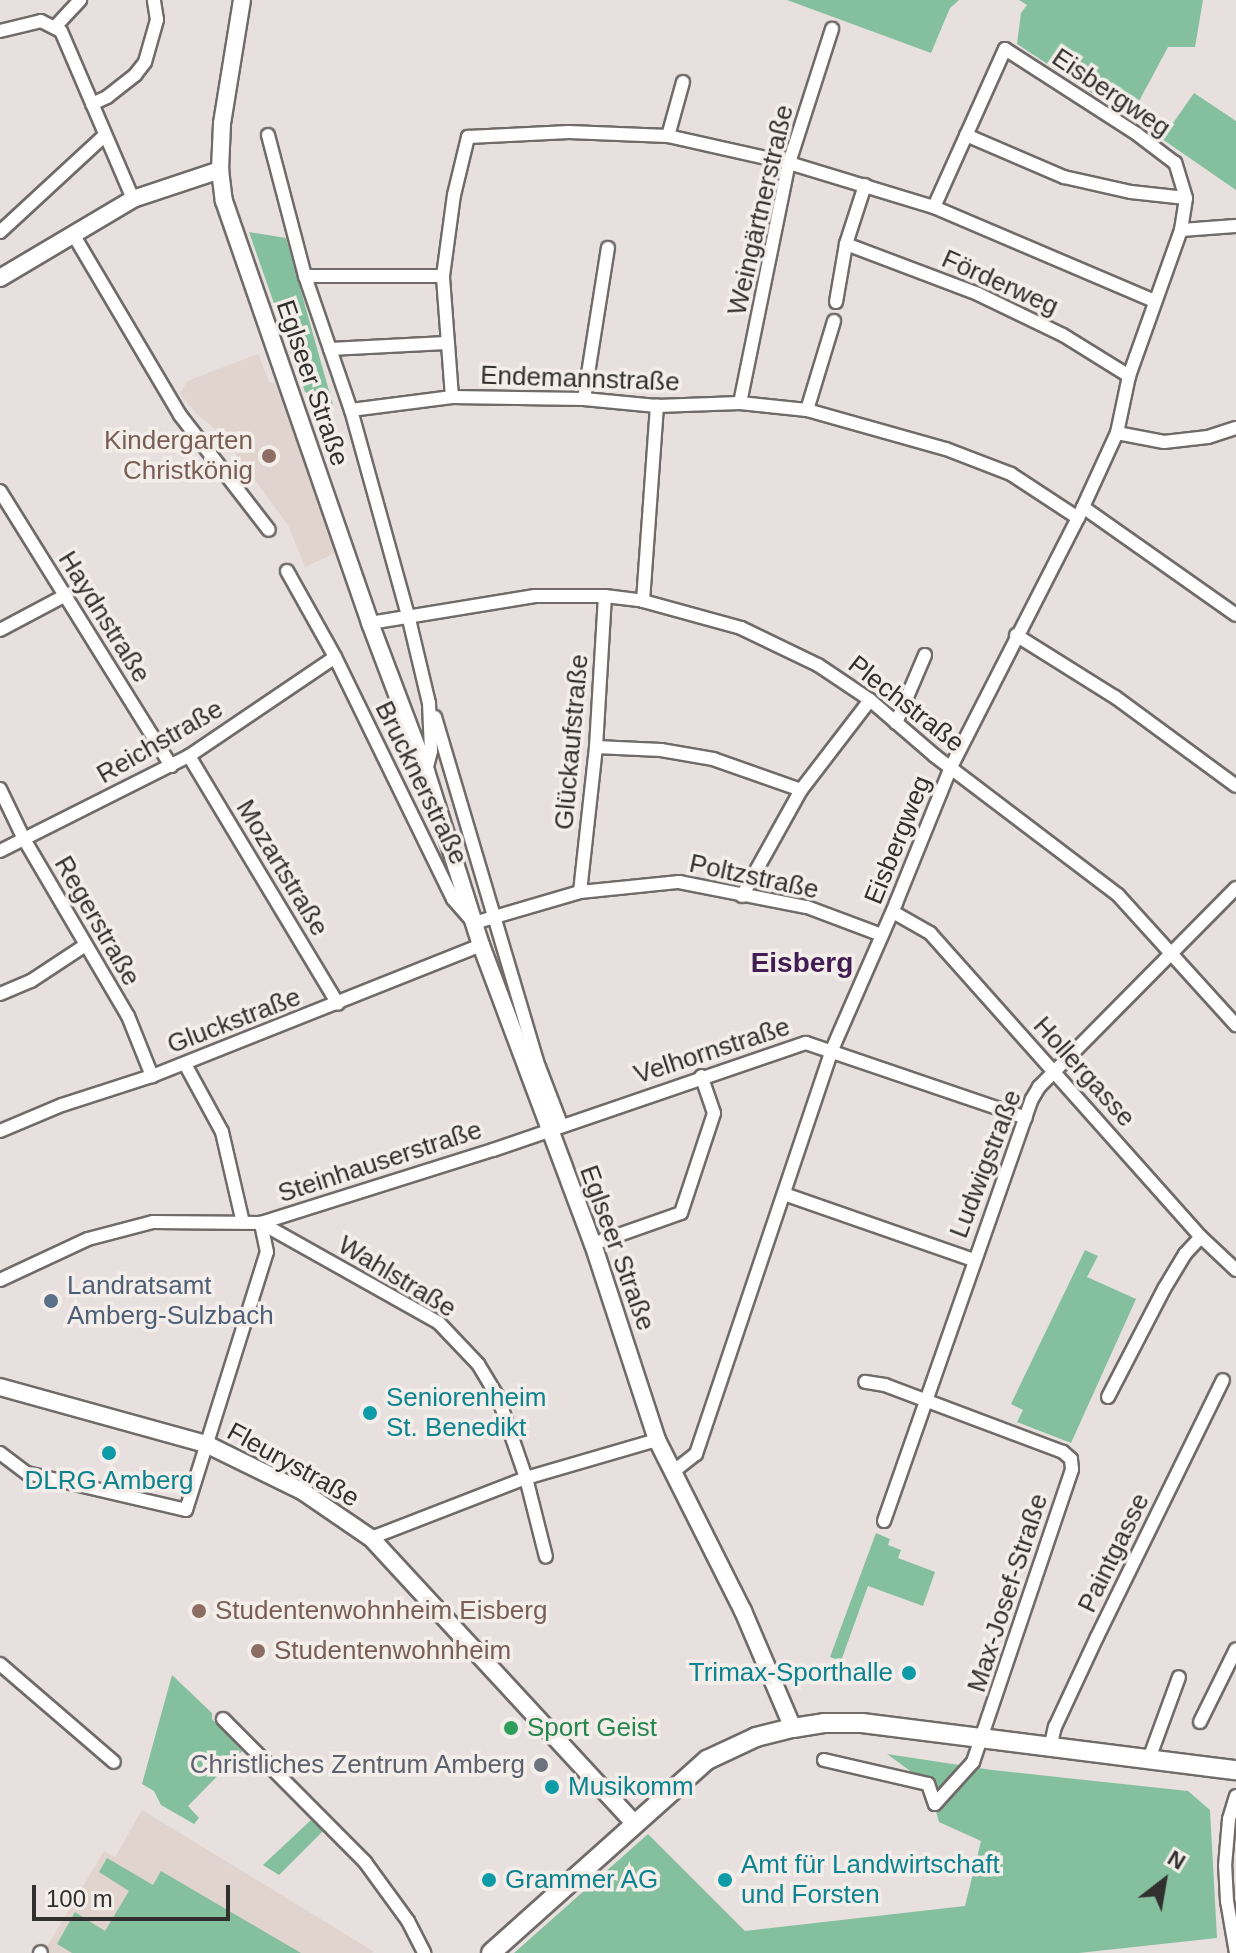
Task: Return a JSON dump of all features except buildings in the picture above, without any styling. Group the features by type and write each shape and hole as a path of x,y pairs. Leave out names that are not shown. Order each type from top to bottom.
{"main road":[{"path":"491,1953 707,1760 756,1737 793,1728 862,1723 1236,1770"}],"street":[{"path":"55,27 80,0"},
{"path":"92,104 117,90 145,62 157,20 154,0"},
{"name":"Eglseer Straße","path":"242,0 222,124 220,170 224,201 370,623 426,771 481,945 555,1127"},
{"path":"0,31 41,21 55,27 67,39 133,199"},
{"name":"Weingärtnerstraße","path":"740,403 789,163 832,29"},
{"name":"Eisbergweg","path":"674,1471 696,1454 831,1052 893,912 951,767 1080,513 1117,433 1129,376 1181,230 1186,198 1175,163 1137,134 1005,49 966,135"},
{"path":"668,136 683,82"},
{"path":"452,397 443,276 454,195 468,137 569,132 668,136 789,163 934,207 1154,301"},
{"path":"0,232 105,135"},
{"name":"Eglseer Straße","path":"268,135 305,276 351,410 429,703 496,916 555,1127 657,1440 743,1611 793,1728"},
{"path":"934,207 966,135 1064,177 1131,192 1186,198"},
{"path":"0,278 133,199 220,170"},
{"path":"836,302 846,244 865,185"},
{"path":"1181,230 1236,226"},
{"path":"73,234 180,415 269,530"},
{"name":"Förderweg","path":"846,244 978,294 1063,335 1129,376"},
{"path":"584,399 608,248"},
{"name":"Eglseer Straße","path":"305,276 443,276"},
{"path":"807,410 834,321"},
{"name":"Eglseer Straße","path":"330,349 446,343"},
{"name":"Endemannstraße","path":"351,410 452,397 584,399 657,406 740,403 807,410 946,449 1011,474 1080,513 1236,615"},
{"path":"643,601 657,406"},
{"path":"1117,433 1164,442 1208,437 1236,428"},
{"name":"Haydnstraße","path":"0,491 171,766"},
{"name":"Brucknerstraße","path":"287,571 335,657 453,899 474,923"},
{"path":"0,630 64,596"},
{"name":"Plechstraße","path":"370,623 535,596 605,596 643,601 741,628 818,665 870,700 951,767 1118,895 1236,1025"},
{"name":"Glückaufstraße","path":"580,892 596,747 605,596"},
{"path":"1016,635 1115,697 1236,786"},
{"path":"896,723 925,655"},
{"name":"Reichstraße","path":"0,851 189,756 335,657"},
{"path":"742,896 801,790 870,700"},
{"name":"Eglseer Straße","path":"426,771 431,751 429,703"},
{"path":"596,747 661,750 713,759 801,790"},
{"name":"Mozartstraße","path":"189,756 338,1004"},
{"name":"Regerstraße","path":"0,789 24,839 84,946 128,1016 152,1076"},
{"name":"Poltzstraße","path":"474,923 580,892 679,882 807,907 882,935"},
{"name":"Ludwigstraße","path":"884,1521 973,1260 1039,1087 1236,888"},
{"name":"Hollergasse","path":"893,912 930,933 1201,1237 1236,1270"},
{"name":"Gluckstraße","path":"0,1131 62,1105 185,1064 481,945"},
{"path":"0,994 31,981 84,946"},
{"name":"Velhornstraße","path":"555,1127 806,1043 1026,1118"},
{"path":"185,1064 222,1132 243,1223"},
{"path":"593,1244 681,1213 714,1113 701,1076"},
{"name":"Steinhauserstraße","path":"0,1453 27,1473 186,1510 267,1252 261,1223 493,1150 555,1127"},
{"path":"784,1194 973,1260"},
{"path":"0,1280 25,1265 88,1239 153,1222 261,1223"},
{"name":"Wahlstraße","path":"261,1223 439,1323 478,1364 498,1397 526,1478 546,1557"},
{"path":"1108,1397 1164,1289 1185,1254 1201,1237"},
{"name":"Paintgasse","path":"1050,1748 1055,1727 1097,1637 1223,1380"},
{"path":"865,1382 885,1385 926,1400"},
{"name":"Fleurystraße","path":"0,1387 206,1444 302,1491 371,1538 634,1823"},
{"name":"Max-Josef-Straße","path":"824,1760 928,1784 935,1804 973,1762 983,1740 1072,1469 1071,1459 1063,1452 926,1400"},
{"path":"371,1538 526,1478 657,1440"},
{"path":"1200,1722 1236,1649"},
{"path":"0,1664 114,1762"},
{"path":"1149,1759 1179,1677"},
{"path":"223,1719 365,1862 408,1921 424,1953"},
{"path":"1236,1796 1229,1819 1225,1866 1236,1953"}],"shaded area":[{"name":"Kindergarten Christkönig","path":"258,354 270,383 275,383 286,406 337,552 305,567 288,525 222,435 197,414 180,394 187,381"},
{"path":"142,1810 372,1953 43,1953 104,1851 115,1857"}],"green space":[{"path":"787,0 959,0 950,8 931,53"},
{"path":"1019,0 1203,0 1195,47 1168,47 1130,118 1017,44 1021,13 1027,5"},
{"path":"1194,93 1236,121 1236,190 1162,139"},
{"path":"249,232 286,238 333,405 305,392"},
{"path":"1085,1250 1098,1256 1087,1277 1136,1299 1071,1443 1017,1422 1023,1410 1011,1404"},
{"path":"876,1533 890,1539 888,1545 901,1550 898,1558 935,1572 923,1606 868,1586 841,1661 830,1657"},
{"path":"172,1675 212,1713 212,1719 242,1751 188,1806 199,1818 194,1824 161,1805 154,1791 142,1784"},
{"path":"887,1754 992,1770 1188,1791 1210,1810 1217,1938 1079,1953 514,1953 648,1834 745,1931 965,1906 981,1841 939,1822 928,1784"},
{"path":"311,1820 323,1831 279,1875 263,1865"},
{"path":"107,1858 153,1885 161,1871 301,1953 72,1953 57,1944 75,1912 105,1931 129,1891 99,1872"}],"place":[{"name":"Kindergarten Christkönig","path":"269,456"},
{"name":"Landratsamt Amberg-Sulzbach","path":"51,1301"},
{"name":"Seniorenheim St. Benedikt","path":"370,1413"},
{"name":"DLRG Amberg","path":"109,1453"},
{"name":"Studentenwohnheim Eisberg","path":"199,1611"},
{"name":"Studentenwohnheim","path":"258,1651"},
{"name":"Trimax-Sporthalle","path":"909,1673"},
{"name":"Sport Geist","path":"511,1728"},
{"name":"Christliches Zentrum Amberg","path":"541,1765"},
{"name":"Musikomm","path":"552,1787"},
{"name":"Grammer AG","path":"489,1880"},
{"name":"Amt für Landwirtschaft und Forsten","path":"725,1880"}],"district":[{"name":"Eisberg","path":"802,963"}]}
